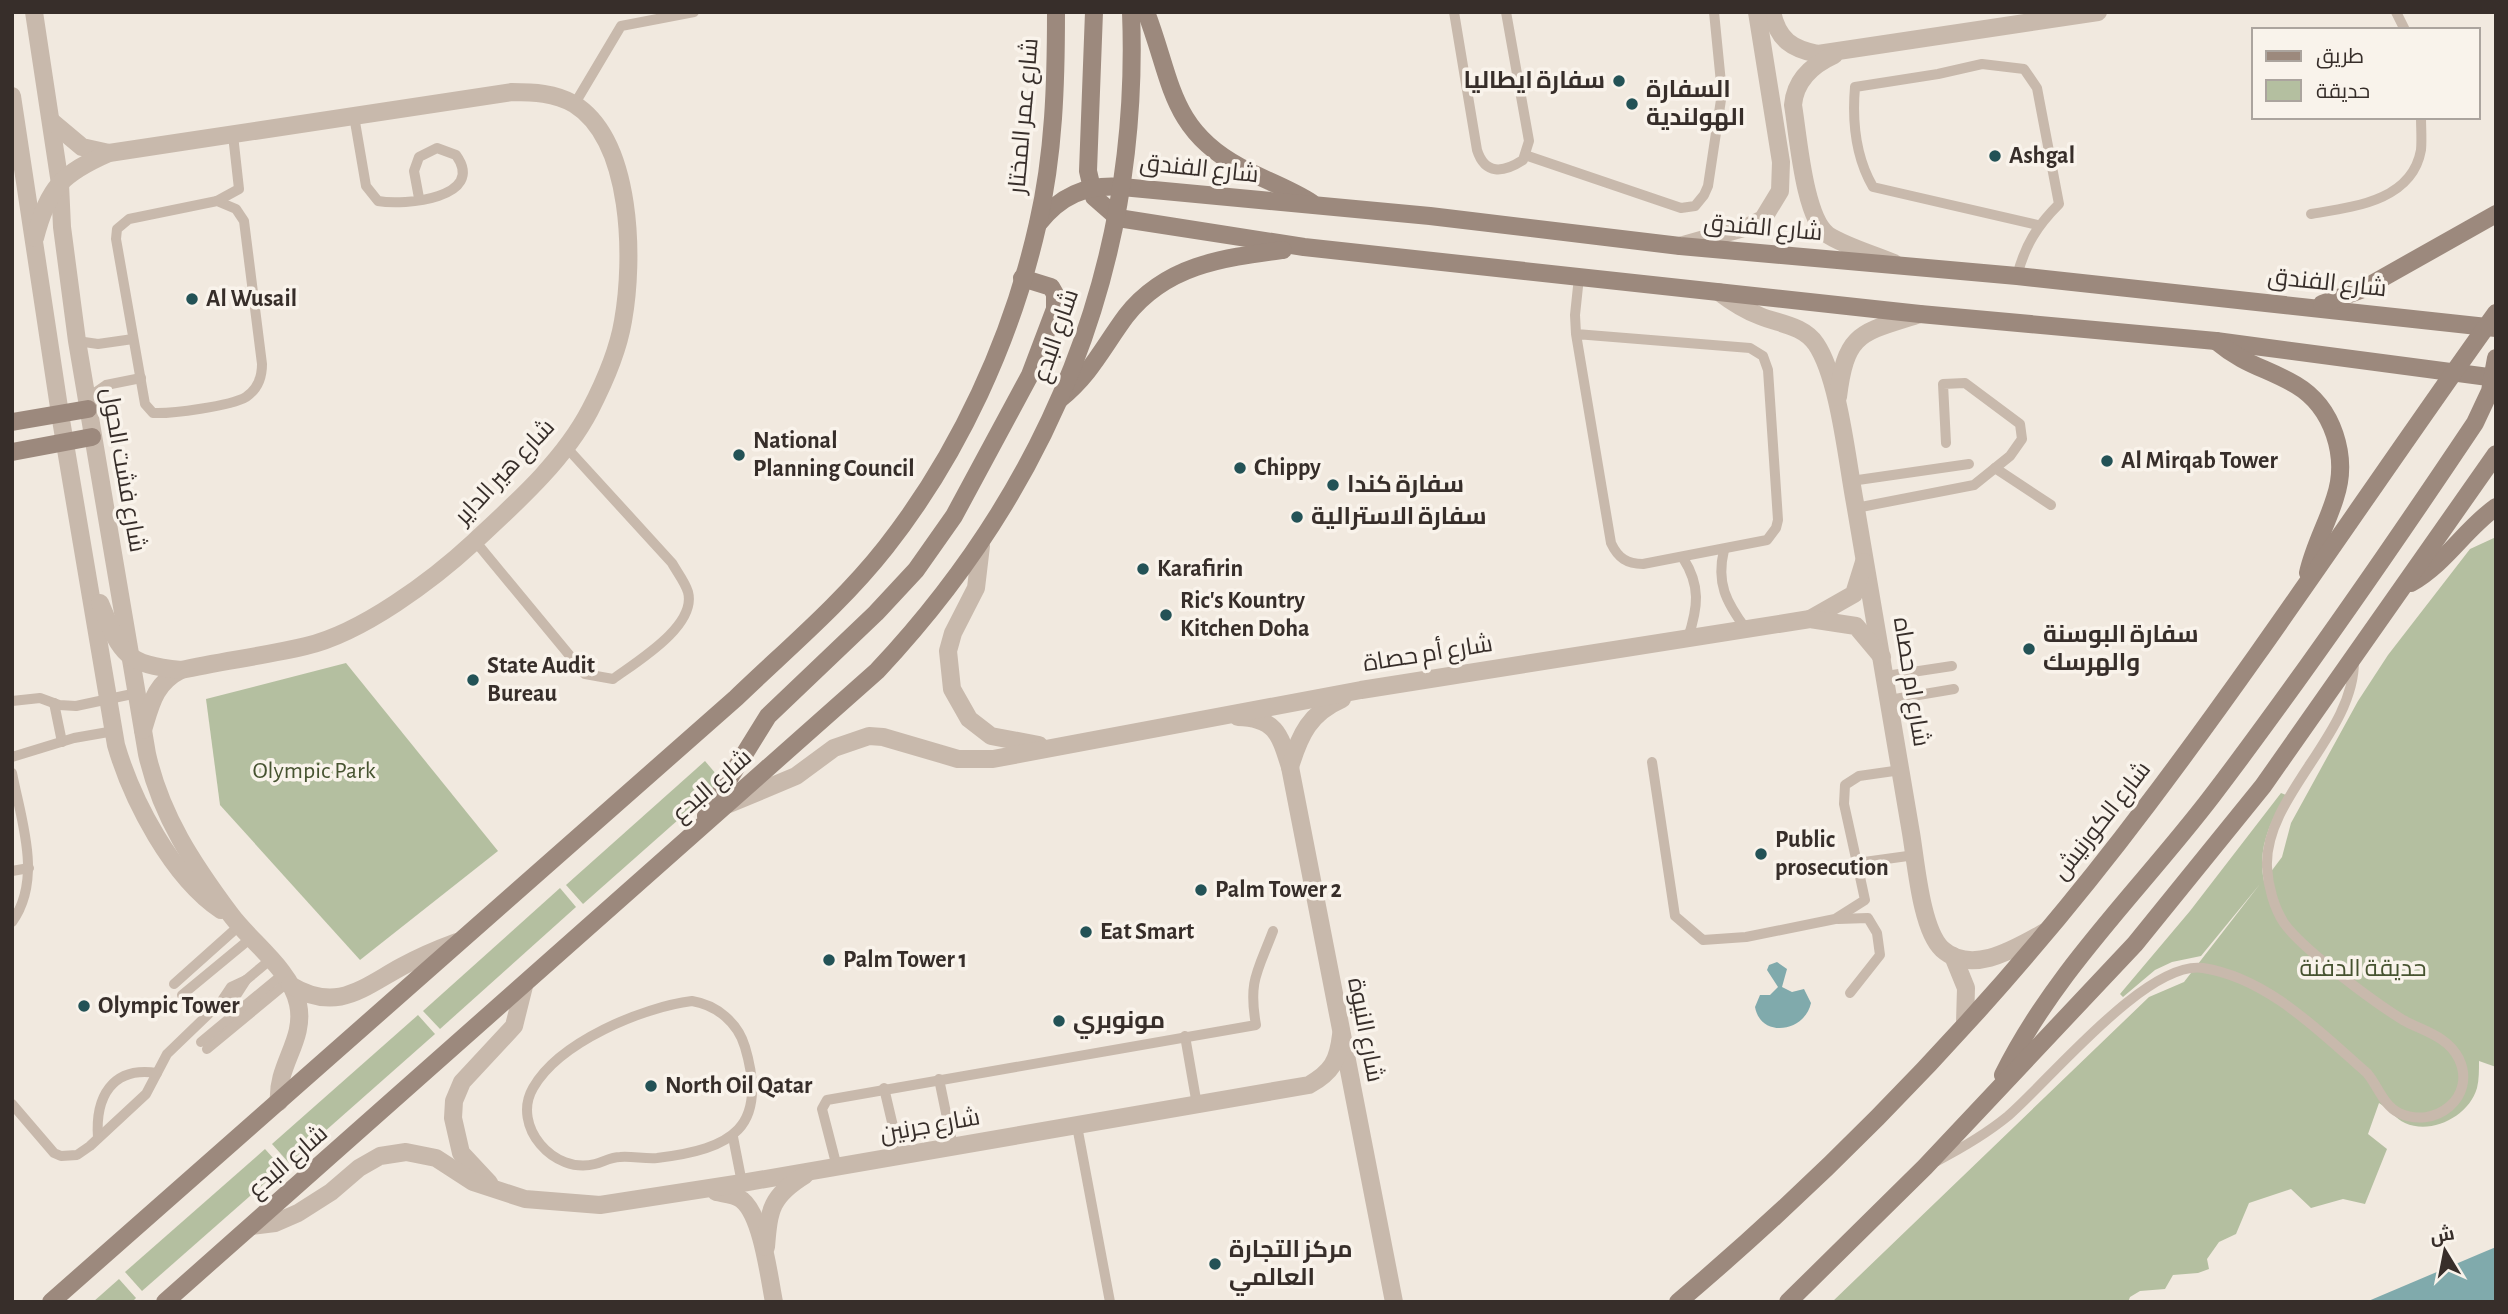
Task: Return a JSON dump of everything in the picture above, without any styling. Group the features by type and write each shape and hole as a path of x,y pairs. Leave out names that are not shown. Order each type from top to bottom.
{"main road":[{"name":"شارع عمر المختار","path":"1038,224 1052,140 1056,12"},
{"path":"1094,12 1093,84 1087,162 1090,187 1100,205 1118,218 1304,247 1920,314 2216,341 2495,378"},
{"path":"1122,187 1130,72 1130,12"},
{"path":"1146,12 1170,88 1190,129 1219,154 1292,190 1315,205"},
{"name":"شارع الفندق","path":"1038,224 1062,200 1090,187 1122,187 1315,205 1679,246 1894,263 2492,322"},
{"name":"شارع البدع","path":"165,1302 877,671 919,624 981,545 1035,455 1059,401 1090,318 1118,218 1122,187"},
{"path":"2312,306 2363,289 2496,214"},
{"name":"شارع البدع","path":"51,1302 736,698 843,597 885,548 920,501 975,406 1022,278 1038,224"},
{"path":"1059,401 1093,368 1126,316 1166,279 1203,263 1227,257 1304,247"},
{"path":"695,834 768,716 876,613 915,570 954,516 1030,375 1055,309 1055,294 1051,287 1022,278"},
{"path":"2492,322 2496,351"},
{"name":"شارع الكورنيش","path":"1678,1302 1835,1160 1965,1023 2045,932 2147,806 2454,371 2492,322"},
{"path":"2216,341 2244,363 2298,386 2320,406 2332,427 2341,460 2339,481 2335,499 2316,541 2306,583"},
{"path":"1993,1094 2056,985 2210,798 2346,615 2475,423 2495,378 2496,358"},
{"path":"12,422 60,414 87,404"},
{"path":"12,452 92,437"},
{"path":"1788,1302 1925,1167 2135,944 2263,786 2496,454"},
{"path":"2405,586 2442,563 2479,520 2496,507"}],"street":[{"name":"شارع فشت الحول","path":"34,12 60,184 62,227 77,341 152,776 168,820 240,926 287,981 298,1003 297,1036 281,1071 279,1102"},
{"path":"1679,246 1747,228 1763,219 1780,191 1781,162 1758,12"},
{"path":"1772,12 1775,27 1788,44 1818,54 1838,54 2098,12"},
{"path":"1838,54 1808,71 1794,93 1793,105 1811,205 1818,223 1828,234 1894,263"},
{"name":"شارع هير الداير","path":"35,238 41,212 60,184 78,166 109,153 512,92 555,96 574,105 594,121 612,154 623,201 629,273 623,323 591,409 567,448 475,541 393,603 347,631 308,646 181,670 131,658"},
{"name":"شارع فشت الحول","path":"12,96 60,414 114,731 130,787 150,826 206,898 240,926"},
{"name":"شارع هير الداير","path":"51,121 82,147 109,153"},
{"name":"شارع ام حصاه","path":"1719,292 1733,303 1760,316 1799,330 1815,344 1837,407 1866,557 1915,855 1932,935 1942,949 1954,956 1966,988 1965,1023"},
{"name":"شارع ام حصاه","path":"1837,407 1842,365 1846,353 1856,341 1871,331 1920,314"},
{"name":"شارع أم حصاة","path":"981,545 976,588 953,633 948,651 952,689 969,719 990,736 1006,741 1056,747"},
{"name":"شارع أم حصاة","path":"1810,619 1854,594 1866,557"},
{"path":"88,580 114,639 131,658"},
{"name":"شارع أم حصاة","path":"729,804 796,776 834,748 869,736 883,737 934,753 975,760 1361,690 1810,619 1856,626 1882,657"},
{"path":"143,730 155,693 166,679 181,670"},
{"path":"1290,767 1298,741 1314,715 1361,690"},
{"name":"شارع النيوة","path":"1210,717 1249,717 1273,726 1290,767 1394,1302"},
{"path":"1954,956 1970,961 1984,959 2020,946 2045,932"},
{"path":"287,981 318,997 351,995 419,958 457,942"},
{"path":"496,1191 461,1153 453,1118 454,1101 462,1082 514,1026 524,986"},
{"name":"شارع جرنين","path":"252,1226 275,1223 298,1213 380,1156 406,1152 436,1158 473,1182 496,1191 525,1199 580,1206 743,1184 1309,1085 1328,1074 1336,1062 1341,1035"},
{"path":"765,1258 768,1218 775,1199 811,1172"},
{"path":"699,1191 732,1194 744,1201 752,1214 774,1302"}],"lane":[{"path":"574,105 621,26 694,12"},
{"path":"1454,12 1480,158 1493,170 1513,166 1525,155 1529,141 1506,12"},
{"path":"1525,155 1681,208 1695,206 1708,186 1722,93 1714,12"},
{"path":"2396,12 2404,28"},
{"path":"2017,275 2024,251 2038,225 2059,204 2037,88 2024,69 1982,64 1855,87 1853,118 1863,169 1873,187 2038,225"},
{"path":"354,116 368,193 384,202 419,198 443,195 456,188 463,175 456,155 437,148 419,157 415,171 419,198"},
{"path":"2311,214 2384,198 2410,179 2421,151 2421,119"},
{"path":"217,201 236,209 243,221 262,364 261,379 253,392 240,400 158,413 147,408 116,239 117,229 129,219 217,201 239,189 233,135"},
{"path":"1576,334 1750,348 1763,356 1768,370 1776,528 1767,540 1683,558 1633,564 1623,560 1611,543 1576,334 1579,277"},
{"path":"77,341 98,344 133,339"},
{"path":"87,404 106,385 141,379"},
{"path":"1856,508 1974,485 2010,456 2022,439 2020,424 1965,383 1943,384 1946,443"},
{"path":"475,541 585,674 613,679 670,636 688,607 688,593 682,580 672,564 567,448"},
{"path":"1851,481 1969,464"},
{"path":"1995,468 2051,505"},
{"path":"1724,550 1720,565 1722,591 1726,603 1746,629"},
{"path":"1683,558 1697,589 1696,613 1688,638"},
{"path":"1925,1167 1979,1138 2008,1115 2149,985 2200,968 2232,976 2279,1001 2367,1073 2378,1086 2384,1101 2400,1113 2429,1116 2443,1112 2454,1104 2462,1084 2463,1072 2459,1058 2451,1048 2440,1037 2382,1006 2296,937 2277,911 2269,884 2268,845 2277,821 2340,714 2352,679 2354,658"},
{"path":"1886,677 1952,666"},
{"path":"1889,700 1954,689"},
{"path":"12,701 40,698 76,706 137,693"},
{"path":"54,703 62,743"},
{"path":"12,757 114,731"},
{"path":"1652,762 1675,916 1703,940 1746,937 1835,919 1868,918"},
{"path":"1850,993 1880,955 1877,933 1868,918 1844,804 1845,785 1859,776 1901,770"},
{"path":"12,773 16,814 29,868 26,894 12,922"},
{"path":"1857,863 1915,855"},
{"path":"12,871 29,868"},
{"path":"1835,919 1865,900"},
{"path":"174,984 240,926"},
{"path":"183,995 240,926"},
{"path":"837,1167 822,1109 824,1103 849,1094 1256,1025 1251,995 1254,975 1273,930"},
{"path":"12,1104 48,1148 61,1156 77,1155 146,1094 167,1054 221,1002 230,987 246,980 270,960"},
{"path":"204,1046 287,981"},
{"path":"692,1001 705,1003 729,1018 743,1039 748,1057 752,1107 747,1120 733,1137 671,1156 643,1159 621,1157 592,1165 567,1164 554,1158 538,1141 528,1120 527,1105 533,1088 550,1068 592,1036 662,1007 692,1001"},
{"path":"1185,1036 1197,1105"},
{"path":"98,1138 97,1115 110,1087 127,1075 158,1073"},
{"path":"939,1079 953,1147"},
{"path":"884,1088 900,1156"},
{"path":"1077,1126 1110,1302"},
{"path":"733,1137 743,1184"}],"green space":[{"name":"حديقة الدفنة","path":"2496,537 2496,1067 2479,1061 2477,1088 2466,1107 2458,1115 2438,1125 2427,1127 2405,1123 2379,1103 2368,1134 2387,1149 2365,1204 2343,1199 2311,1208 2291,1189 2249,1203 2236,1234 2219,1242 2207,1259 2209,1269 2198,1273 2173,1275 2165,1289 2140,1291 2130,1297 2128,1302 1832,1302 2149,997 2184,982 2260,884 2201,956 2172,962 2155,970 2123,997 2120,994 2190,911 2281,793 2286,795 2266,836 2262,858 2264,881 2282,857 2291,823 2358,701 2388,655 2470,549"},
{"name":"Olympic Park","path":"346,663 498,851 360,960 220,805 206,699"},
{"path":"705,761 722,781 583,904 566,885"},
{"path":"560,888 576,907 440,1029 423,1011"},
{"path":"418,1015 435,1034 289,1163 272,1144"},
{"path":"265,1149 282,1168 142,1291 125,1272"},
{"path":"119,1279 136,1298 132,1302 93,1302"}],"water":[{"path":"1777,962 1787,969 1782,987 1792,992 1804,989 1811,1003 1801,1020 1783,1028 1765,1024 1755,1007 1760,995 1770,995 1778,987 1767,970 1769,965"},
{"path":"2496,1247 2496,1302 2366,1302 2484,1252"}],"place":[{"name":"سفارة ايطاليا","path":"1619,81"},
{"name":"السفارة الهولندية","path":"1632,104"},
{"name":"Ashgal","path":"1995,156"},
{"name":"Al Wusail","path":"192,299"},
{"name":"National Planning Council","path":"739,455"},
{"name":"Al Mirqab Tower","path":"2107,461"},
{"name":"Chippy","path":"1240,468"},
{"name":"سفارة كندا","path":"1333,485"},
{"name":"سفارة الاسترالية","path":"1297,517"},
{"name":"Karafirin","path":"1143,569"},
{"name":"Ric's Kountry Kitchen Doha","path":"1166,615"},
{"name":"سفارة البوسنة والهرسك","path":"2029,649"},
{"name":"State Audit Bureau","path":"473,680"},
{"name":"Public prosecution","path":"1761,854"},
{"name":"Palm Tower 2","path":"1201,890"},
{"name":"Eat Smart","path":"1086,932"},
{"name":"Palm Tower 1","path":"829,960"},
{"name":"Olympic Tower","path":"84,1006"},
{"name":"مونوبري","path":"1059,1021"},
{"name":"North Oil Qatar","path":"651,1086"},
{"name":"مركز التجارة العالمي","path":"1215,1264"}]}
